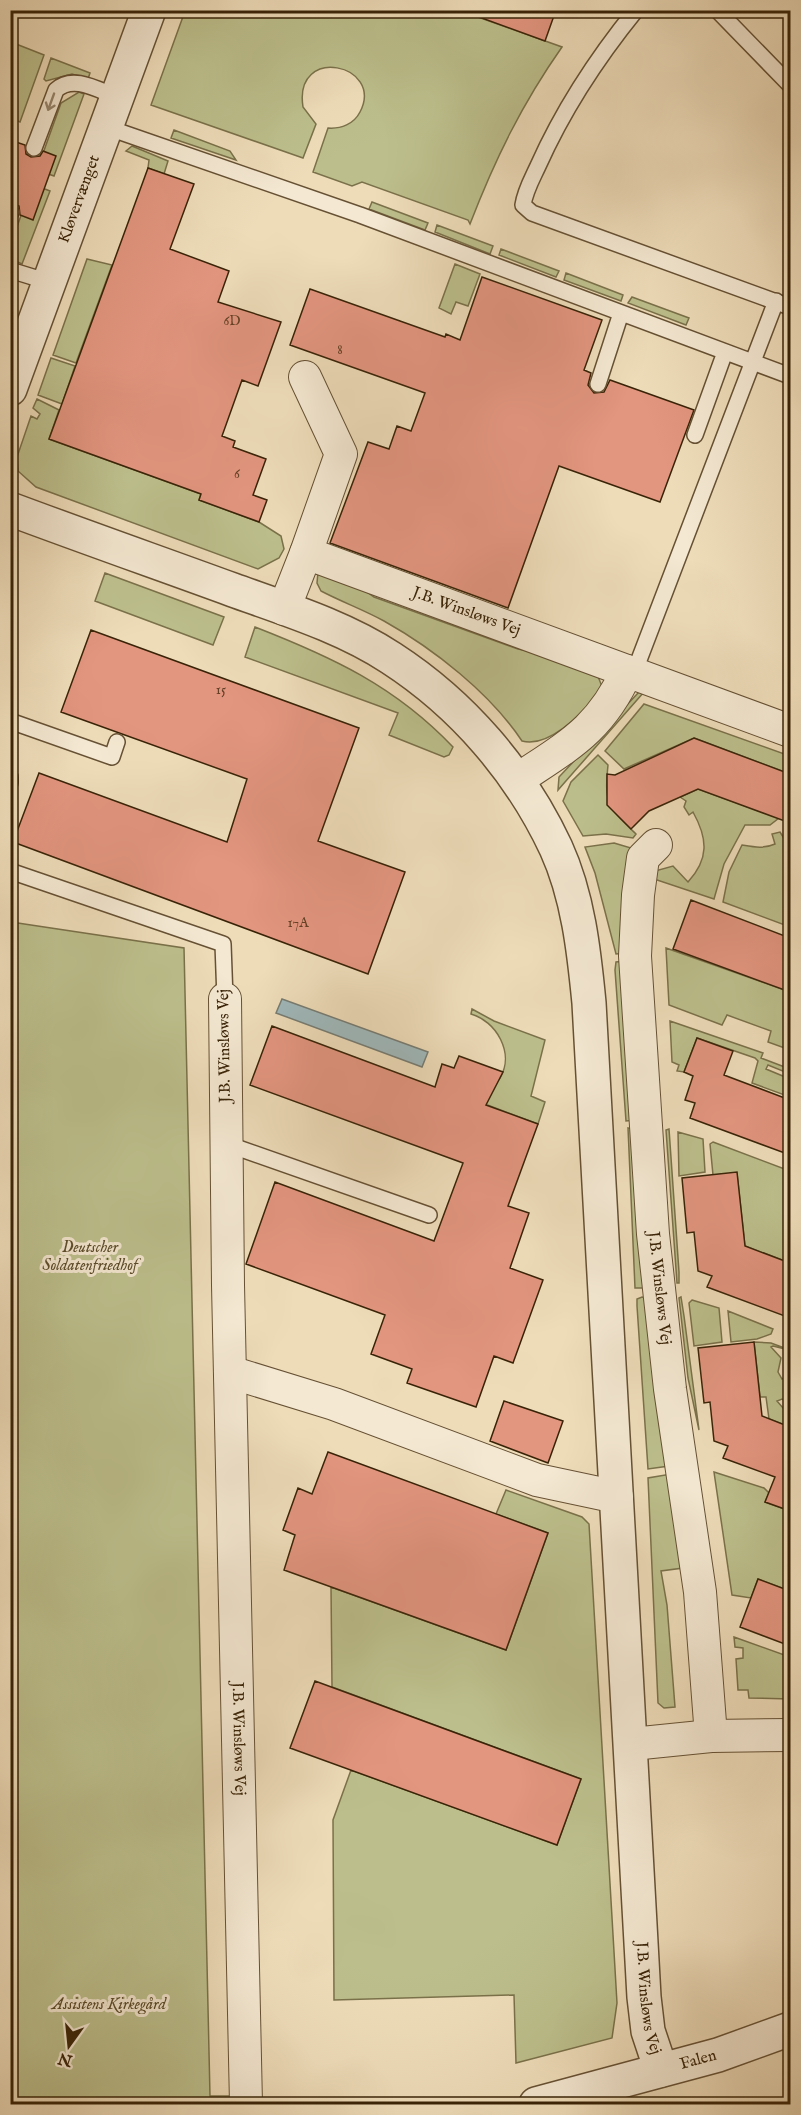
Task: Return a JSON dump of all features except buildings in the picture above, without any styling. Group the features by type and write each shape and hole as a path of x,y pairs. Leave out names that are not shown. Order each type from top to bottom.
{"street":[{"name":"Kløvervænget","path":"10,389 149,10"},
{"path":"284,609 342,454 305,377"},
{"name":"J.B. Winsløws Vej","path":"10,510 336,629 391,657 440,696 483,735 517,780 556,848 569,886 583,944 590,1027 632,1744 644,2002 648,2031 661,2070"},
{"name":"J.B. Winsløws Vej","path":"306,553 790,731"},
{"path":"517,780 591,727 605,712 631,672"},
{"name":"J.B. Winsløws Vej","path":"656,845 643,858 638,895 635,956 654,1234 670,1389 700,1592 711,1736"},
{"name":"J.B. Winsløws Vej","path":"225,999 230,1372 246,2104"},
{"path":"230,1372 334,1404 537,1480 617,1497"},
{"path":"632,1744 711,1736 790,1735"},
{"name":"Falen","path":"536,2104 718,2055 790,2029"}],"lane":[{"path":"631,672 753,363 783,304 532,213 523,205 544,153 572,101 604,51 636,10"},
{"path":"717,10 790,85"},
{"path":"34,148 56,90 63,83 73,81 117,96"},
{"path":"106,127 360,215 790,376"},
{"path":"10,270 50,282"},
{"path":"598,384 621,313"},
{"path":"695,435 725,352"},
{"path":"10,721 112,757 117,742"},
{"path":"10,777 10,783"},
{"name":"J.B. Winsløws Vej","path":"10,871 222,944 225,999"},
{"path":"227,1144 429,1215"}],"green space":[{"path":"185,11 461,11 562,47 510,132 470,224 468,220 362,182 352,186 313,172 328,128 338,128 354,120 360,112 364,95 360,82 350,73 337,68 323,68 311,74 304,87 303,107 316,124 303,158 151,105"},
{"path":"11,42 44,55 20,122 11,118"},
{"path":"51,58 90,73 88,79 72,74 46,81 44,79"},
{"path":"79,92 84,94 54,176 37,170 61,103"},
{"path":"174,130 230,151 236,160 171,138"},
{"path":"132,146 168,161 164,174 148,168 149,160 126,151"},
{"path":"32,184 50,191 22,264 11,259 11,244"},
{"path":"372,202 428,223 425,230 369,209"},
{"path":"437,225 493,246 490,254 435,232"},
{"path":"501,249 559,271 556,277 499,255"},
{"path":"87,259 112,265 76,363 53,355"},
{"path":"455,264 480,274 468,306 456,302 451,314 439,308"},
{"path":"566,273 623,295 621,301 564,280"},
{"path":"632,297 689,318 686,325 628,303"},
{"path":"51,358 75,366 62,404 38,395"},
{"path":"37,399 59,410 49,439 201,494 199,500 259,522 281,536 284,549 279,558 258,569 36,487 18,471 17,457 31,416 37,419 40,414 33,408"},
{"path":"318,572 356,584 374,597 518,649 548,655 597,674 603,689 578,716 556,733 533,742 522,741 494,706 441,659 384,621 321,591 317,583"},
{"path":"105,573 224,617 213,645 95,601"},
{"path":"255,627 336,662 385,690 431,726 453,747 449,755 444,757 389,735 398,713 245,657"},
{"path":"639,692 644,692 558,790 559,777"},
{"path":"644,704 790,756 790,774 694,738 624,769 605,751"},
{"path":"598,755 608,765 607,789 610,804 636,834 633,838 606,834 583,836 563,801 571,782"},
{"path":"698,789 779,818 770,825 745,825 724,864 714,899 654,879 655,871 673,866 688,882 700,865 704,848 702,831 693,812 689,815 684,807 686,801 680,797"},
{"path":"780,832 790,848 790,927 723,902 729,872 742,845 771,846 775,844 772,834"},
{"path":"614,843 631,848 626,953 616,954 595,873 585,847"},
{"name":"Assistens Kirkegård","path":"11,922 184,948 210,2096 234,2096 235,2104 11,2104"},
{"path":"666,948 790,992 790,1008 787,1018 790,1020 790,1050 768,1042 771,1031 727,1015 722,1025 669,1005"},
{"path":"625,961 635,1120 626,1121 615,970 616,962"},
{"path":"472,1009 494,1021 545,1040 531,1096 545,1102 538,1124 477,1101 500,1078 505,1058 504,1049 495,1031 488,1023 471,1014"},
{"path":"670,1021 763,1053 761,1058 790,1069 790,1074 768,1065 766,1069 790,1079 786,1092 790,1094 790,1097 752,1083 758,1061 755,1058 697,1038 684,1072 677,1071 679,1065 672,1062"},
{"path":"628,1128 634,1129 645,1288 635,1288"},
{"path":"669,1129 679,1283 677,1283 666,1130"},
{"path":"678,1132 703,1139 705,1172 679,1176"},
{"path":"713,1142 790,1171 790,1263 745,1246 737,1173 713,1175 710,1144"},
{"path":"681,1297 699,1430 688,1378 679,1298"},
{"path":"646,1298 669,1466 648,1469 637,1306 637,1299"},
{"path":"692,1300 719,1308 722,1342 694,1346 689,1303"},
{"path":"728,1311 773,1329 771,1334 757,1339 731,1342"},
{"path":"754,1342 771,1343 790,1350 790,1405 782,1399 777,1401 783,1408 790,1411 790,1427 769,1419 766,1397 760,1397","holes":["771,1347 785,1349 788,1360 786,1377 782,1379 778,1372 781,1358"]},
{"path":"714,1472 764,1488 769,1493 765,1502 790,1511 790,1591 758,1579 751,1598 732,1595"},
{"path":"671,1474 683,1568 661,1571 667,1605 675,1707 664,1708 658,1703 648,1478"},
{"path":"506,1490 582,1517 589,1524 617,2003 612,2038 516,2063 514,1995 334,2000 333,1820 351,1770 557,1845 581,1779 332,1687 331,1587 506,1650 548,1533 496,1514"},
{"path":"734,1637 790,1657 790,1699 749,1698 748,1690 738,1690 736,1659 743,1658 743,1648 735,1647"}],"water":[{"path":"282,999 428,1052 422,1067 276,1013"}],"park label":[{"name":"Deutscher Soldatenfriedhof","path":"90,1257"}]}
